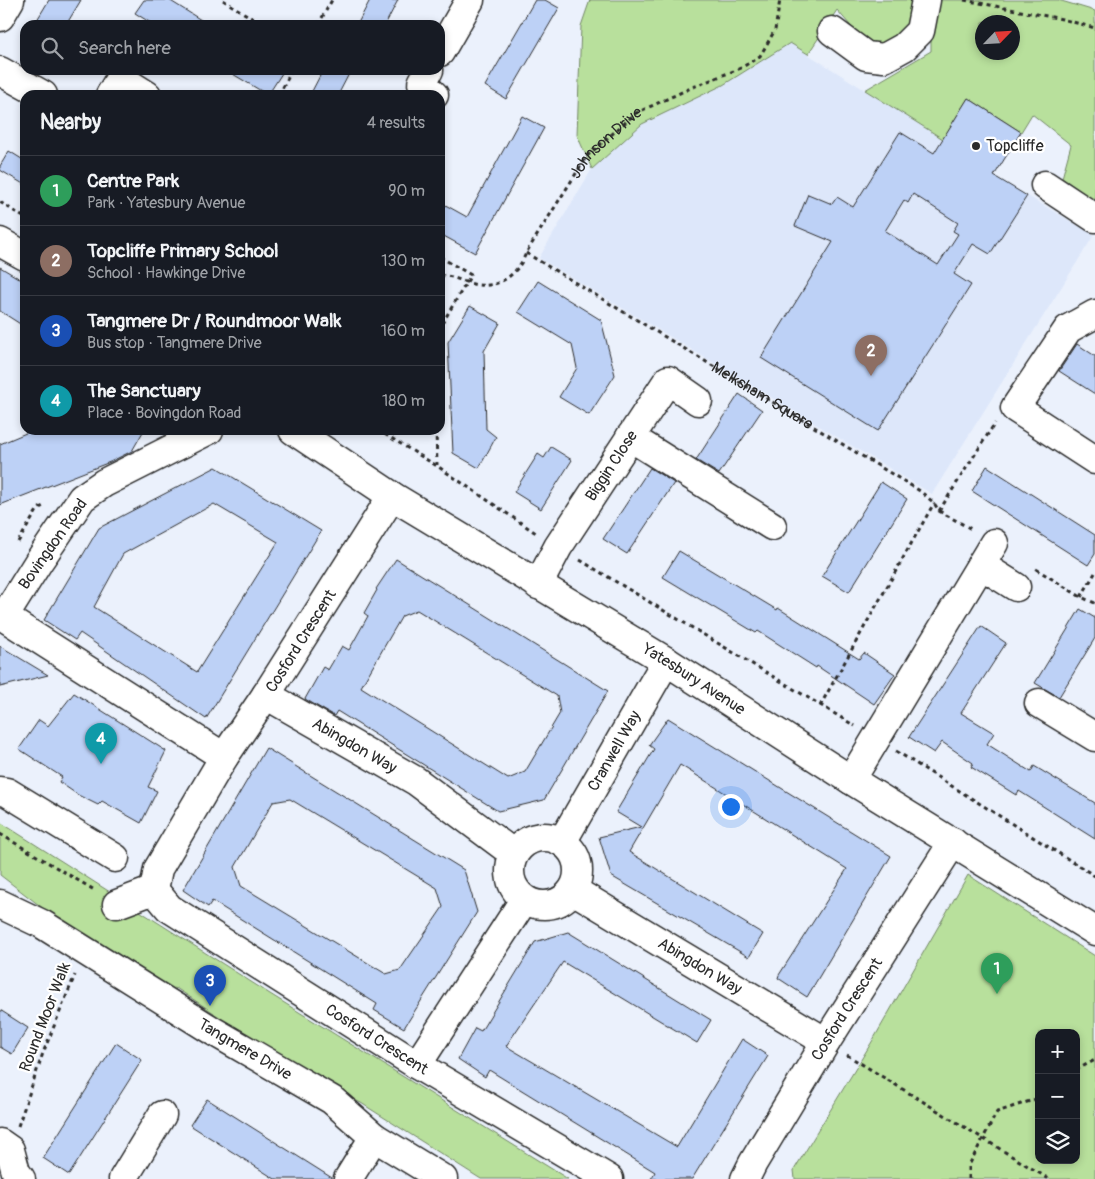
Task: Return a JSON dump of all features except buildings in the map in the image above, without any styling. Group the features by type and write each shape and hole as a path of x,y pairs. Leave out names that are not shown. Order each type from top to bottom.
{"street":[{"path":"0,17 10,0"},
{"path":"445,43 470,0"},
{"path":"832,30 866,56 884,58 904,47 920,31 926,0"},
{"path":"0,71 34,90"},
{"path":"426,75 422,83 429,90"},
{"path":"1045,186 1095,218"},
{"path":"0,242 20,253"},
{"path":"1095,314 1068,329 1014,408 1095,460"},
{"name":"Biggin Close","path":"538,585 558,547 668,380 698,401"},
{"name":"Bovingdon Road","path":"199,435 104,483 82,498 4,617 224,757"},
{"name":"Yatesbury Avenue","path":"300,435 392,496 666,661 851,780 1095,930"},
{"path":"630,437 772,526"},
{"name":"Cosford Crescent","path":"392,496 266,695 224,757 158,869 154,890 169,908 417,1065 609,1179"},
{"path":"851,780 988,554 1025,577"},
{"name":"Cranwell Way","path":"562,842 666,661"},
{"name":"Abingdon Way","path":"266,695 416,781 514,854"},
{"path":"1039,703 1095,738"},
{"path":"0,791 7,792 116,858"},
{"path":"536,838 552,838 562,842 576,859 578,869 577,880 573,890 556,904 534,905 524,900 516,893 511,884 510,868 514,854 521,845 536,838"},
{"name":"Cosford Crescent","path":"745,1179 826,1042 953,842"},
{"name":"Tangmere Drive","path":"0,888 42,924"},
{"path":"117,904 154,890"},
{"name":"Abingdon Way","path":"573,890 826,1042"},
{"path":"417,1065 524,900"},
{"name":"Tangmere Drive","path":"0,904 42,924 213,1031 332,1100 374,1137 443,1179"},
{"path":"123,1179 162,1115"},
{"path":"348,1179 374,1137"},
{"path":"5,1147 21,1179"}],"path":[{"path":"222,0 255,20"},
{"path":"321,20 332,0"},
{"name":"Johnson Drive","path":"445,276 450,275 467,283 490,286 508,278 521,265 526,253 587,156 636,113 741,68 760,56 775,30 780,0"},
{"path":"964,0 1062,19 1095,28"},
{"path":"281,90 289,75"},
{"path":"0,202 20,215"},
{"name":"Melksham Square","path":"526,253 920,491 934,503 939,511 988,554"},
{"path":"445,260 472,275 445,319"},
{"path":"939,511 999,417 1014,408"},
{"path":"386,435 437,466 558,547 877,739 1095,876"},
{"path":"436,435 437,466"},
{"path":"820,706 934,503"},
{"path":"1081,597 1095,573"},
{"path":"1025,577 1095,603"},
{"name":"Round Moor Walk","path":"5,1147 84,951"},
{"path":"826,1042 1049,1179"},
{"path":"1080,1068 1095,1060"},
{"path":"969,1179 969,1165 997,1112 1035,1099"}],"shaded area":[{"path":"790,43 943,139 925,167 994,176 1094,235 932,494 539,258 592,169 642,124 723,85"}],"green space":[{"path":"590,0 914,0 910,21 904,32 900,37 875,50 862,39 837,10 808,54 790,43 723,85 642,124 592,169 577,135 581,26"},
{"path":"939,0 1058,0 1095,11 1095,201 1062,178 1071,145 1032,114 1021,132 968,98 943,139 865,90 931,51 931,25"},
{"path":"0,822 270,994 568,1179 481,1179 361,1103 317,1082 212,1018 214,1013 176,988 172,993 70,929 0,875"},
{"path":"968,875 1095,956 1095,1179 795,1179 794,1170 873,1040"}],"place":[{"name":"Topcliffe","path":"976,146"},
{"name":"Topcliffe Primary School","path":"871,376"},
{"name":"The Sanctuary","path":"101,764"},
{"name":"Centre Park","path":"997,994"},
{"name":"Tangmere Dr / Roundmoor Walk","path":"210,1006"}]}
